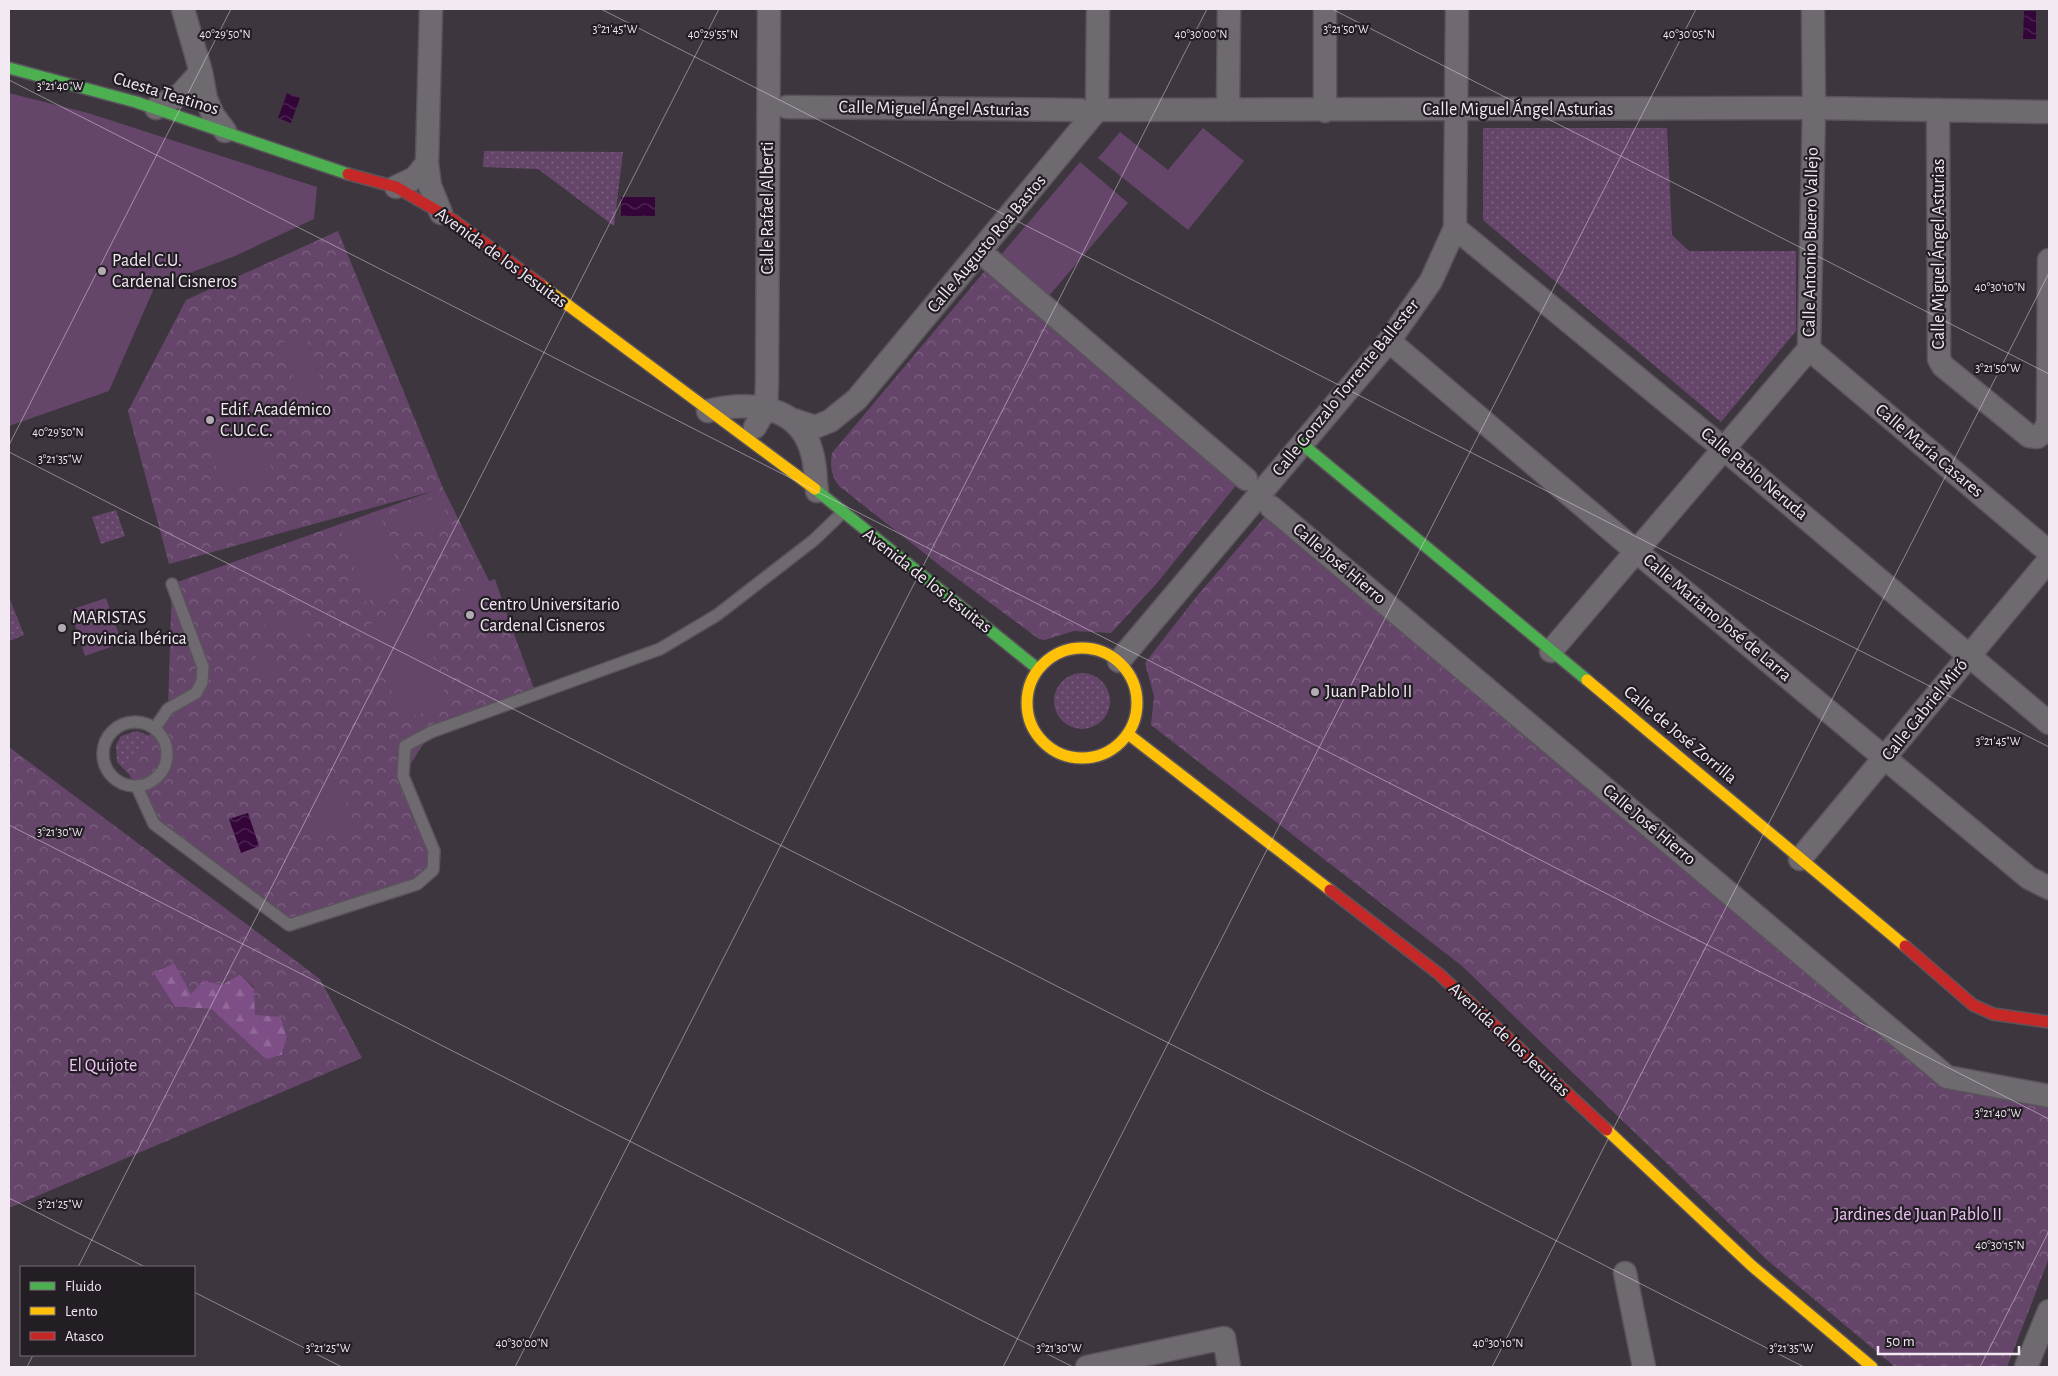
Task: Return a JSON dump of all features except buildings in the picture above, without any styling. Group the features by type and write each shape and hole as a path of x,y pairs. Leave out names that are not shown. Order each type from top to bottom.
{"street":[{"path":"183,9 201,72 206,99 213,115 225,131"},
{"path":"431,9 428,163 430,186 441,213"},
{"name":"Calle Rafael Alberti","path":"767,421 769,9"},
{"path":"1089,110 1098,9"},
{"path":"1228,9 1228,110"},
{"path":"1324,9 1325,110"},
{"name":"Calle Gonzalo Torrente Ballester","path":"1119,661 1389,341 1431,281 1456,228 1457,9"},
{"name":"Calle Antonio Buero Vallejo","path":"1551,651 1638,552 1809,349 1814,108 1813,9"},
{"name":"Cuesta Teatinos","path":"9,68 156,108 225,131"},
{"path":"156,108 181,94 201,72"},
{"name":"Calle Miguel Ángel Asturias","path":"787,107 1457,111 1814,108 2049,112"},
{"name":"Calle Augusto Roa Bastos","path":"767,421 814,427 830,420 857,399 1089,110"},
{"name":"Calle Miguel Ángel Asturias","path":"1938,110 1939,359 1943,366 2029,436 2037,437 2043,433 2048,423 2049,260"},
{"name":"Avenida de los Jesuitas","path":"225,131 347,174 396,187 453,220 708,411 767,421 806,436 812,453 817,491"},
{"path":"396,187 415,178 428,163"},
{"name":"Calle Pablo Neruda","path":"1456,228 1724,449 2049,723"},
{"path":"990,260 1246,479"},
{"name":"Calle Mariano José de Larra","path":"1389,341 1638,552 2029,878 2049,888"},
{"name":"Calle María Casares","path":"1809,349 2049,552"},
{"path":"708,411 728,406 767,421"},
{"name":"Avenida de los Jesuitas","path":"767,421 817,491 1038,669"},
{"name":"Calle de José Zorrilla","path":"1302,444 1800,858 1973,1005 1993,1014 2049,1022"},
{"name":"Calle José Hierro","path":"1271,507 1947,1077 2049,1096"},
{"name":"Calle Gabriel Miró","path":"1800,858 2049,560"},
{"path":"1086,647 1104,651 1119,661 1130,673 1136,688 1138,704 1135,720 1128,734 1116,747 1100,755 1083,758 1065,756 1050,748 1037,735 1029,719 1026,702 1030,684 1038,669 1052,656 1068,649 1086,647"},
{"name":"Avenida de los Jesuitas","path":"1128,734 1439,974 1752,1266 1872,1367"},
{"path":"1625,1273 1644,1367"},
{"path":"2026,1367 2049,1311"},
{"path":"1087,1367 1224,1338 1229,1367"}],"lane":[{"path":"137,787 154,824 289,925 417,884 434,870 434,851 403,776 406,746 431,732 660,649 717,615 814,540 842,513"},
{"path":"155,728 168,710 196,692 202,682 203,667 172,584"},
{"path":"125,723 145,723 155,728 163,736 167,747 166,764 157,778 148,784 137,787 122,783 110,774 105,765 104,745 116,728 125,723"}],"green space":[{"name":"Padel C.U. Cardenal Cisneros","path":"9,93 88,113 317,187 314,219 235,256 155,286 109,391 9,426"},
{"path":"1203,128 1244,161 1188,230 1098,158 1120,132 1168,170"},
{"path":"1483,128 1667,128 1672,235 1689,251 1796,251 1796,331 1721,422 1483,220"},
{"path":"484,151 623,152 614,226 538,169 483,167"},
{"path":"1080,162 1128,203 1048,297 1000,256"},
{"path":"338,231 443,488 510,623 536,694 431,732 403,776 433,870 417,884 289,925 154,824 126,768 168,709 172,584 433,491 169,564 128,411 186,300"},
{"path":"989,266 1242,478 1157,583 1111,633 1074,631 1045,640 1039,639 943,568 839,486 834,478 831,467 832,453"},
{"path":"305,334 329,403 305,412 281,343"},
{"path":"254,417 274,476 225,492 206,434"},
{"path":"440,496 449,522 400,538 392,513"},
{"path":"116,510 125,536 101,544 92,517"},
{"name":"Jardines de Juan Pablo II","path":"1268,513 1944,1087 2049,1103 2049,1258 2007,1367 1895,1367 1766,1259 1462,966 1151,725 1154,696 1145,663 1197,596"},
{"path":"381,517 406,587 366,602 341,531"},
{"path":"495,579 510,623 474,635 459,591"},
{"path":"9,597 24,635 9,641"},
{"path":"106,598 122,643 85,656 70,610"},
{"path":"417,607 449,704 401,720 370,624"},
{"path":"295,609 299,611 310,642 298,647 285,612"},
{"path":"281,615 285,626 268,632 264,621"},
{"path":"263,641 275,674 263,677 252,644"},
{"path":"1082,673 1097,678 1105,686 1110,701 1105,716 1097,724 1082,729 1067,724 1059,716 1054,701 1059,686 1067,678"},
{"path":"137,731 150,736 129,774 117,762 116,745 121,736"},
{"name":"El Quijote","path":"9,747 320,979 362,1058 9,1208","holes":["174,963 191,994 204,980 222,985 240,974 254,987 255,1015 281,1017 287,1037 282,1055 266,1059 211,1009 175,1007 153,973"]},
{"path":"340,784 354,827 319,839 304,796"},
{"path":"174,963 204,980 222,985 240,974 281,1017 287,1037 282,1055 266,1060 211,1009 175,1007 153,973"}],"water":[{"path":"2024,11 2036,11 2036,39 2023,39"},
{"path":"287,93 300,98 291,123 278,118"},
{"path":"621,197 655,197 655,216 621,216"},
{"path":"248,813 259,846 241,853 229,819"}],"traffic: fast":[{"path":"9,68 136,102 348,174"},
{"path":"1302,444 1587,680"},
{"path":"815,489 1038,669"}],"traffic: slow":[{"path":"541,285 815,489"},
{"path":"1082,648 1103,652 1121,664 1133,682 1137,703 1133,724 1121,742 1103,754 1082,758 1061,754 1043,742 1031,724 1027,703 1031,682 1043,664 1061,652 1082,648"},
{"path":"1587,680 1905,946"},
{"path":"1128,734 1330,890"},
{"path":"1607,1130 1752,1266 1872,1367"}],"traffic: jam":[{"path":"348,174 396,187 453,220 541,285"},
{"path":"1330,890 1439,974 1607,1130"},
{"path":"1905,946 1973,1005 1993,1014 2049,1022"}],"place":[{"name":"Padel C.U. Cardenal Cisneros","path":"102,271"},
{"name":"Edif. Académico C.U.C.C.","path":"210,420"},
{"name":"Centro Universitario Cardenal Cisneros","path":"470,615"},
{"name":"MARISTAS Provincia Ibérica","path":"62,628"},
{"name":"Juan Pablo II","path":"1315,692"}]}
